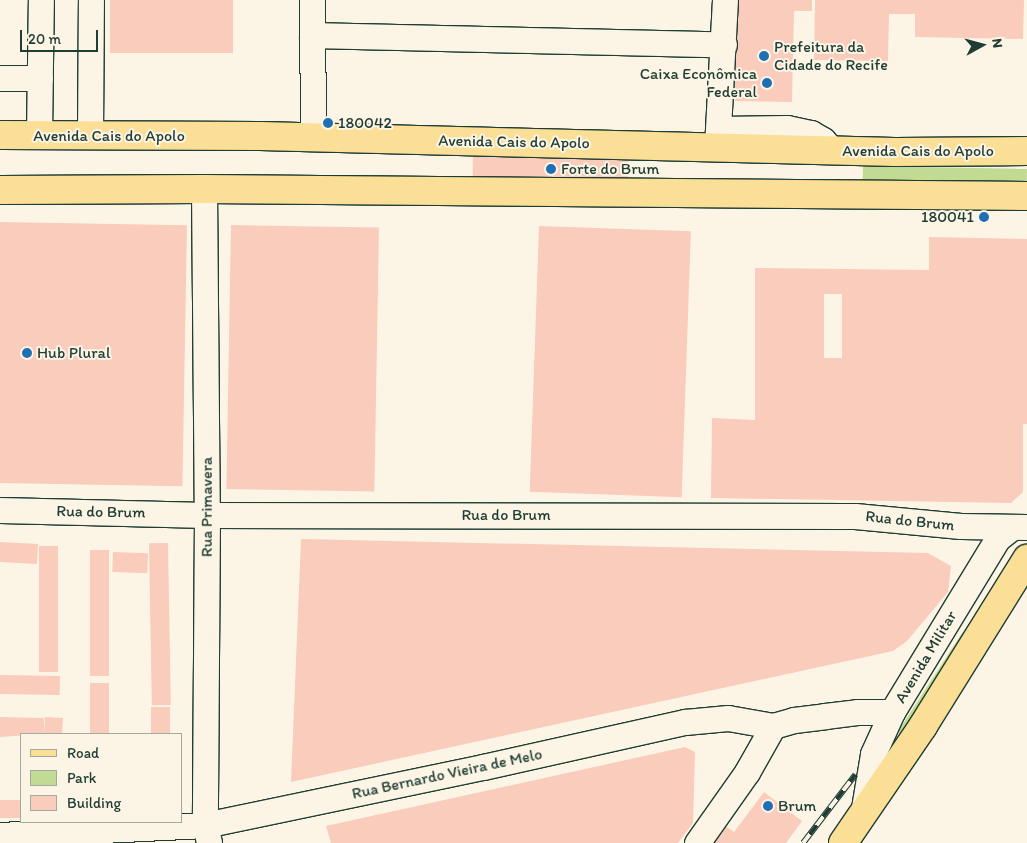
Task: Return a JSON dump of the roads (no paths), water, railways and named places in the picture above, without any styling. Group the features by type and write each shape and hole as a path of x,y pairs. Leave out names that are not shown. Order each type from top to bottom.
{"main road":[{"name":"Avenida Cais do Apolo","path":"0,135 313,138 718,138 832,150 1027,151"},
{"path":"0,190 204,189 1027,196"},
{"name":"Avenida Militar","path":"843,843 928,718 1026,564"}],"street":[{"path":"39,135 41,0"},
{"path":"90,135 91,0"},
{"path":"312,0 313,138"},
{"path":"718,138 726,0"},
{"path":"312,35 724,44"},
{"path":"0,78 40,78"},
{"name":"Rua Primavera","path":"204,189 207,834"},
{"name":"Rua do Brum","path":"0,510 207,514 855,516 942,525 1019,527"},
{"name":"Avenida Militar","path":"863,814 874,754 892,712 998,539 1019,527"},
{"name":"Rua Bernardo Vieira de Melo","path":"0,834 207,834 483,767 685,722 728,718 774,726 794,720 857,712 892,712"},
{"path":"697,843 747,772 774,726"}],"railway":[{"path":"803,843 855,775"}],"place":[{"name":"Prefeitura da Cidade do Recife","path":"764,56"},
{"name":"Caixa Econômica Federal","path":"767,83"},
{"name":"180042","path":"328,123"},
{"name":"Forte do Brum","path":"551,169"},
{"name":"180041","path":"984,217"},
{"name":"Hub Plural","path":"27,353"},
{"name":"Brum","path":"768,806"}]}
